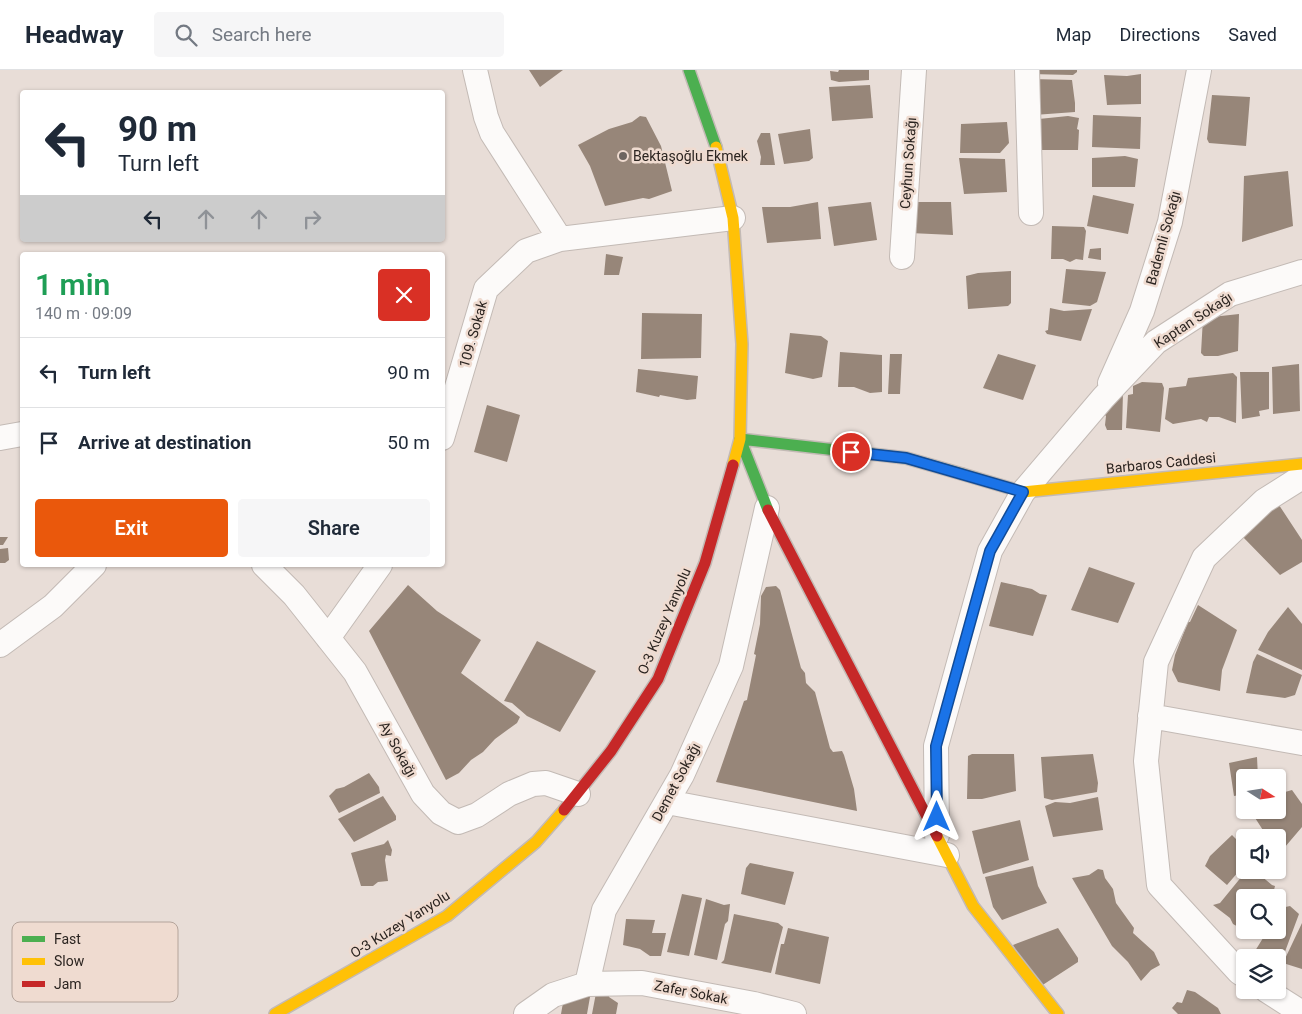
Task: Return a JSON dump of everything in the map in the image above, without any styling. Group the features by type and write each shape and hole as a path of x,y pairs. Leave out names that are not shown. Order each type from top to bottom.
{"street":[{"path":"475,70 492,134 560,239"},
{"name":"O-3 Kuzey Yanyolu","path":"275,1014 447,916 536,842 578,794 611,751 658,679 705,562 740,439 742,344 733,218 714,138 689,70"},
{"name":"Ceyhun Sokağı","path":"902,257 914,70"},
{"path":"1027,70 1031,214"},
{"name":"Bademli Sokağı","path":"1103,398 1142,310 1170,222 1199,70"},
{"name":"109. Sokak","path":"445,428 486,289 526,251 560,239 733,218"},
{"name":"Kaptan Sokağı","path":"1103,398 1156,342 1230,294 1302,272"},
{"path":"942,845 936,746 990,551 1023,492 1103,398"},
{"path":"0,438 20,434"},
{"path":"1023,492 906,458 740,439 767,508 973,906 1058,1014"},
{"name":"Barbaros Caddesi","path":"1023,492 1302,464"},
{"path":"1236,969 1159,885 1146,761 1156,662 1204,558 1264,501 1302,477"},
{"name":"Demet Sokağı","path":"587,984 604,910 682,776 731,666 767,508"},
{"path":"0,645 53,606 92,567"},
{"name":"Ay Sokağı","path":"266,567 294,595 355,672 423,794 441,813 458,822 477,815 509,794 533,784 546,783 578,794"},
{"path":"328,638 379,567"},
{"path":"1150,716 1302,743"},
{"path":"667,802 942,845"},
{"name":"Zafer Sokak","path":"587,984 642,983 754,1004 794,1014"},
{"path":"526,1014 553,995 587,984"},
{"path":"1280,999 1302,1013"}],"building":[{"path":"529,70 563,70 540,87"},
{"path":"839,70 869,70 869,80 839,82 831,80 830,71 838,72"},
{"path":"1031,70 1077,70 1077,72 1073,75 1030,74"},
{"path":"1141,74 1141,104 1107,105 1104,75 1127,76"},
{"path":"1032,79 1072,80 1075,112 1034,115"},
{"path":"870,85 873,118 832,121 829,87"},
{"path":"1212,95 1250,97 1246,146 1209,143 1207,139"},
{"path":"1093,115 1141,117 1140,149 1092,147"},
{"name":"Bektaşoğlu Ekmek","path":"640,116 646,117 661,146 672,191 649,199 643,198 605,206 590,166 578,145 609,129 632,122"},
{"path":"1068,116 1079,118 1077,129 1079,130 1078,150 1038,150 1029,120"},
{"path":"1007,122 1009,143 1000,153 960,153 961,124"},
{"path":"810,129 813,158 809,161 784,164 778,134"},
{"path":"761,133 770,133 775,165 760,165 761,157 757,141"},
{"path":"1125,156 1138,159 1135,187 1092,187 1092,158"},
{"path":"959,158 1005,159 1007,192 964,194"},
{"path":"1288,171 1293,226 1242,242 1244,176"},
{"path":"1093,195 1134,204 1128,234 1087,226"},
{"path":"818,202 821,239 767,243 762,207 790,207"},
{"path":"871,202 877,240 834,246 828,207"},
{"path":"913,202 951,202 953,235 910,233"},
{"path":"1052,226 1084,227 1086,231 1083,260 1076,259 1070,262 1063,259 1051,259"},
{"path":"1101,248 1101,260 1088,258 1090,249"},
{"path":"606,254 623,257 619,275 604,275"},
{"path":"1066,269 1106,272 1097,302 1090,306 1062,303"},
{"path":"1011,271 1011,303 1008,306 968,309 966,276 978,273"},
{"path":"1050,308 1064,311 1092,309 1081,341 1047,334 1045,331 1048,330"},
{"path":"642,313 702,314 701,358 641,359"},
{"path":"1239,314 1238,351 1218,356 1204,356 1201,353 1203,318"},
{"path":"790,333 821,336 828,341 822,377 813,379 785,373"},
{"path":"840,352 882,355 882,392 870,393 854,387 838,387"},
{"path":"890,354 902,354 900,394 888,394"},
{"path":"998,354 1036,365 1023,400 983,388"},
{"path":"1299,364 1300,411 1273,414 1272,367"},
{"path":"638,369 698,376 696,399 687,400 660,395 659,397 636,392"},
{"path":"1240,372 1269,372 1269,409 1259,411 1260,416 1242,419"},
{"path":"1233,373 1237,377 1236,423 1219,417 1209,417 1207,422 1201,419 1173,424 1165,419 1169,388 1186,386 1188,378"},
{"path":"1142,382 1162,383 1164,388 1160,432 1126,428 1128,395 1133,394 1133,386"},
{"path":"1123,392 1122,430 1107,430 1105,425 1106,416 1104,414"},
{"path":"487,405 520,415 507,462 474,452"},
{"path":"1279,505 1302,540 1302,562 1280,575 1242,536 1255,518"},
{"path":"0,537 8,537 3,545 0,545"},
{"path":"8,548 9,560 5,563 0,563 0,549"},
{"path":"1089,567 1135,583 1118,623 1071,610"},
{"path":"1001,582 1032,589 1040,594 1047,595 1033,636 989,626"},
{"path":"408,585 437,611 481,640 461,673 520,717 517,723 495,739 459,773 446,780 369,631"},
{"path":"776,586 780,590 801,668 805,673 806,683 815,692 830,748 833,752 842,751 844,755 854,789 857,811 716,782 744,701 747,700 756,655 754,654 760,624 761,596 766,587"},
{"path":"1198,605 1237,630 1222,670 1220,691 1178,682 1172,670 1175,655 1188,622 1190,622"},
{"path":"1288,607 1302,624 1302,670 1258,650 1268,632"},
{"path":"537,641 596,671 560,732 527,716 512,703 504,701"},
{"path":"1257,654 1302,675 1295,695 1285,698 1246,693 1253,662"},
{"path":"972,754 1014,754 1016,791 982,799 967,799 968,756"},
{"path":"1093,754 1098,783 1097,792 1052,800 1044,798 1041,757"},
{"path":"1257,757 1258,769 1236,769 1236,796 1234,796 1229,763"},
{"path":"369,773 379,787 380,793 339,813 329,796 336,789 344,787"},
{"path":"1292,790 1302,804 1302,827 1286,846 1286,829 1262,829 1256,819 1286,819 1286,792"},
{"path":"383,796 396,816 396,820 354,842 338,819"},
{"path":"1098,797 1103,830 1053,837 1045,806 1055,802 1070,803"},
{"path":"1020,820 1029,860 983,874 972,831"},
{"path":"1232,835 1236,839 1236,874 1227,885 1205,866 1210,856"},
{"path":"388,840 392,850 391,856 386,855 385,860 388,881 378,882 373,886 361,886 351,853 384,844"},
{"path":"750,863 794,872 785,905 741,894 746,868"},
{"path":"1033,866 1038,886 1047,903 1002,920 993,907 985,877"},
{"path":"1098,869 1103,870 1105,878 1113,889 1116,903 1134,928 1133,933 1154,952 1160,965 1151,970 1141,981 1128,962 1112,946 1072,878 1089,875"},
{"path":"1240,879 1265,879 1275,886 1274,889 1236,889 1236,926 1230,918 1213,905 1220,903"},
{"path":"682,894 702,898 689,956 667,952"},
{"path":"706,899 724,905 730,904 728,921 725,924 717,960 694,955"},
{"path":"1290,906 1299,914 1286,949 1256,949 1262,939 1286,939 1286,907"},
{"path":"734,914 778,923 783,927 771,973 721,963 724,960"},
{"path":"626,919 655,920 652,933 666,933 661,956 650,956 640,949 623,945"},
{"path":"1302,923 1302,969 1286,964 1286,957"},
{"path":"788,928 829,937 820,984 775,974 781,944 784,944"},
{"path":"1058,928 1078,958 1078,962 1038,988 1013,945"},
{"path":"1187,990 1195,992 1218,1008 1221,1014 1178,1014 1172,1008 1177,1002 1182,1003"},
{"path":"608,992 609,997 618,1003 616,1014 592,1014 596,993"},
{"path":"579,995 590,997 587,1014 561,1014 564,997 578,1000"}],"traffic: fast":[{"path":"689,70 716,147"},
{"path":"768,510 740,439 906,458 962,474"}],"traffic: slow":[{"path":"716,147 733,218 742,344 740,439 733,465"},
{"path":"962,474 1023,492 1302,464"},
{"path":"275,1014 447,916 536,842 564,810"},
{"path":"937,836 973,906 1058,1014"}],"traffic: jam":[{"path":"564,810 611,751 658,679 705,563 733,465"},
{"path":"768,510 937,836"}],"place":[{"name":"Bektaşoğlu Ekmek","path":"623,156"}],"route":[{"path":"851,452 906,458 1023,492 990,551 936,746 937,817"}]}
